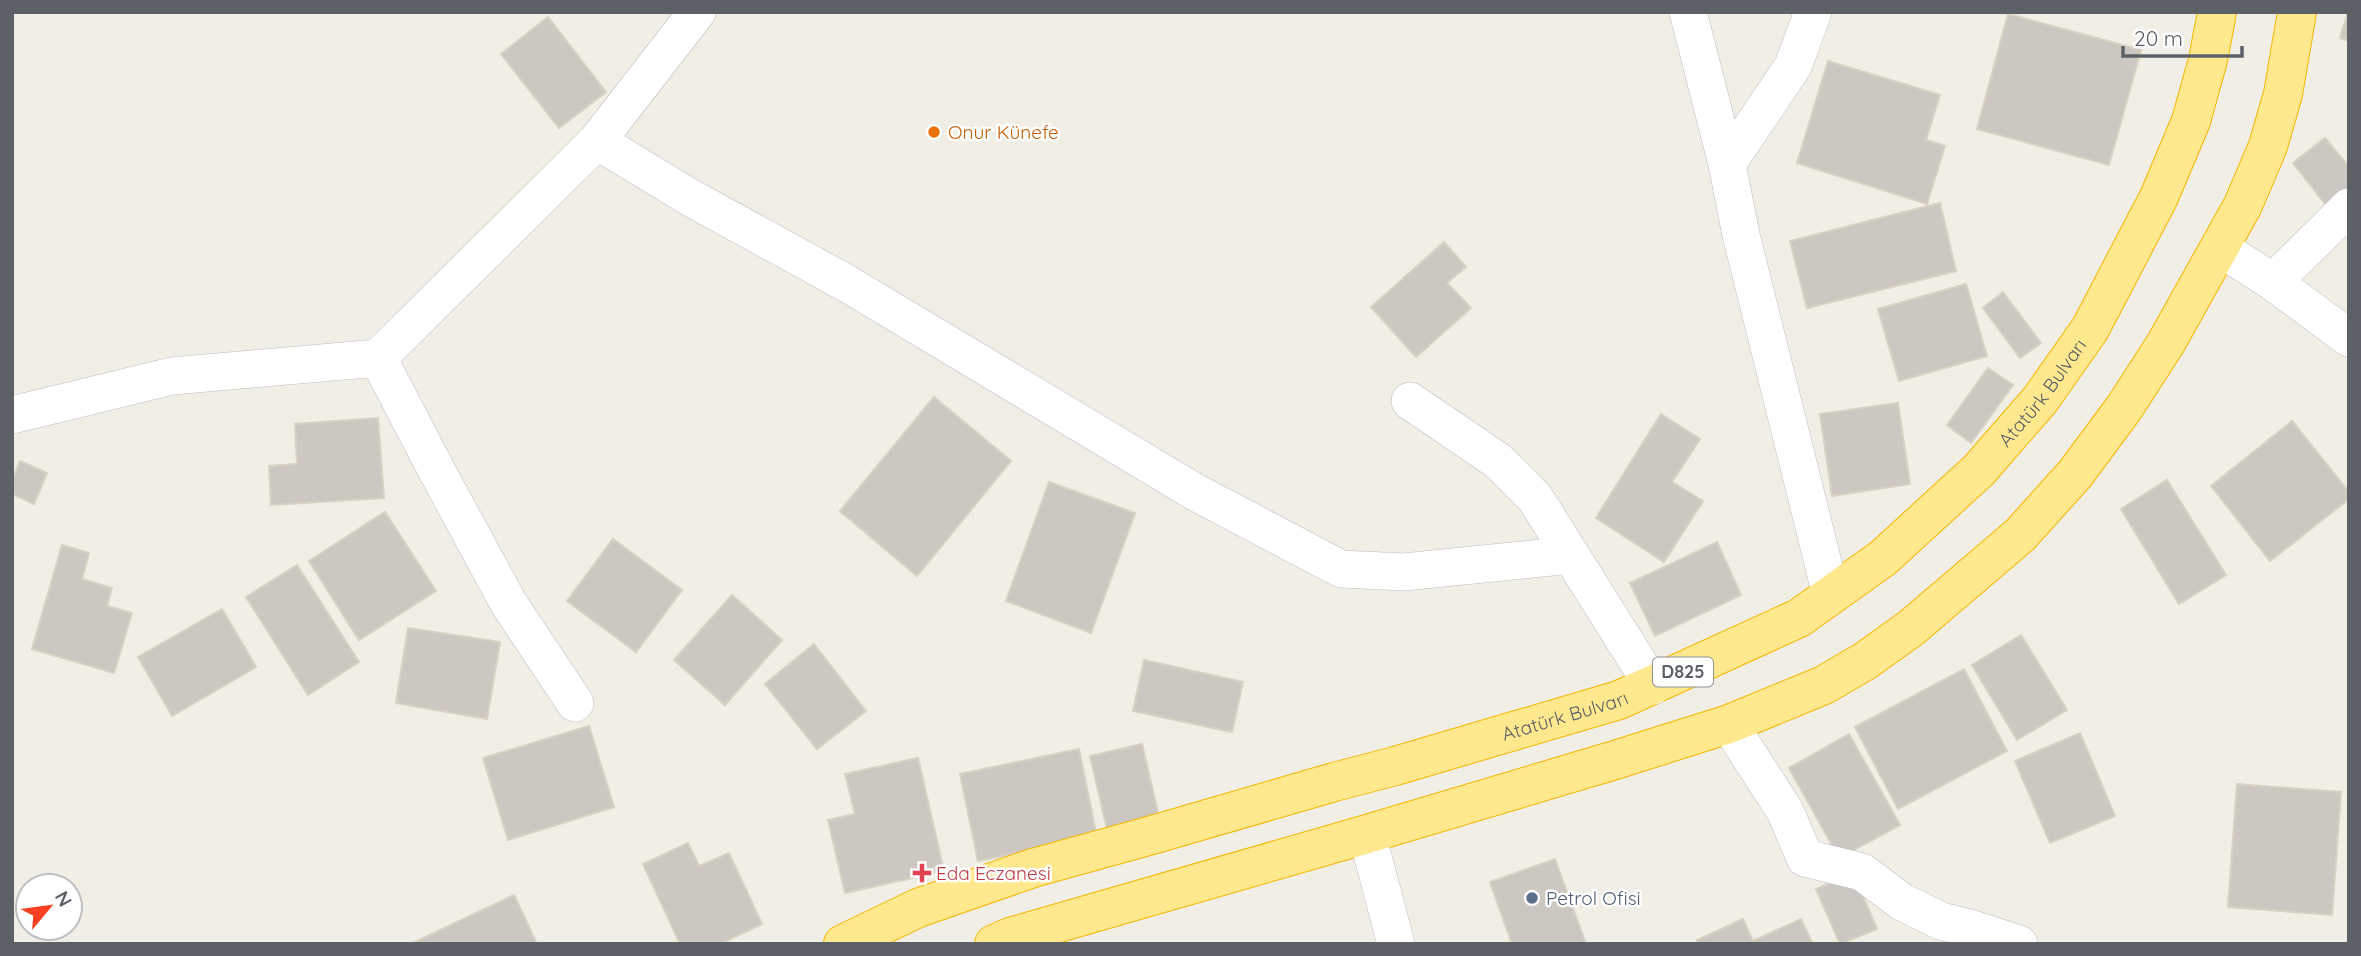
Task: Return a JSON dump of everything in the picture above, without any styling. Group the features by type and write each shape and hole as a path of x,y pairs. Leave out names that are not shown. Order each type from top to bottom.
{"highway":[{"name":"Atatürk Bulvarı","path":"843,944 918,908 1033,868 1619,700 1799,618 1884,558 1979,470 2040,400 2090,328 2159,197 2191,121 2208,60 2217,12"},
{"path":"993,944 1615,761 1729,724 1824,685 1911,628 2020,535 2075,474 2124,408 2166,343 2243,205 2268,145 2283,94 2297,12"},
{"path":"1395,766 1412,820"}],"street":[{"path":"12,415 172,376 378,358 597,141 696,12"},
{"path":"1688,12 1831,595"},
{"path":"1727,164 1793,66 1813,12"},
{"path":"597,141 691,198 846,283 1195,492 1341,569 1404,572 1571,555"},
{"path":"2273,282 2349,206"},
{"path":"2220,248 2273,282 2349,338"},
{"path":"378,358 509,604 575,703"},
{"path":"1410,401 1498,461 1535,498 1653,686"},
{"path":"1729,724 1785,811 1805,858 1862,872 1902,902 1941,921 2019,944"},
{"path":"1367,834 1396,944"}],"building":[{"path":"2349,12 2349,41 2340,38"},
{"path":"2008,14 2141,50 2109,165 1977,129"},
{"path":"548,17 606,92 559,128 501,54"},
{"path":"1828,61 1940,95 1926,140 1945,146 1927,204 1797,163"},
{"path":"2325,138 2349,167 2349,193 2329,209 2293,163"},
{"path":"1940,203 1956,271 1807,308 1790,241"},
{"path":"1444,242 1466,267 1447,283 1471,308 1416,357 1371,307"},
{"path":"1966,284 1987,356 1899,381 1878,309"},
{"path":"2003,292 2041,343 2020,358 1983,308"},
{"path":"1988,368 2013,385 1971,443 1947,425"},
{"path":"934,397 1011,461 917,576 840,511"},
{"path":"1898,403 1910,484 1832,496 1820,414"},
{"path":"1661,414 1700,439 1672,482 1703,501 1664,562 1596,518"},
{"path":"378,418 384,498 271,505 269,466 297,464 295,424"},
{"path":"2292,421 2349,492 2349,499 2270,561 2211,486"},
{"path":"20,461 47,473 34,504 12,494 12,481"},
{"path":"2167,480 2226,575 2179,604 2121,509"},
{"path":"1049,482 1135,513 1091,633 1006,601"},
{"path":"385,512 436,591 359,640 309,561"},
{"path":"613,539 682,590 636,652 567,601"},
{"path":"1717,542 1741,595 1655,636 1630,583"},
{"path":"62,545 89,553 82,579 112,588 107,606 132,613 114,673 32,649"},
{"path":"297,565 359,662 308,695 246,597"},
{"path":"732,595 782,640 725,705 674,660"},
{"path":"222,609 256,667 172,716 138,657"},
{"path":"408,628 500,642 487,719 396,703"},
{"path":"2021,635 2067,710 2017,740 1972,665"},
{"path":"814,644 866,711 817,749 765,684"},
{"path":"1144,660 1243,682 1232,732 1133,711"},
{"path":"1964,669 2007,751 1898,809 1855,727"},
{"path":"589,726 614,807 508,840 483,758"},
{"path":"2080,733 2115,816 2050,843 2015,761"},
{"path":"1849,734 1900,825 1839,858 1789,768"},
{"path":"1142,744 1160,821 1108,833 1090,756"},
{"path":"1079,749 1097,837 978,861 960,774"},
{"path":"918,758 944,871 845,893 828,820 855,814 845,774"},
{"path":"2237,784 2341,792 2332,915 2228,907"},
{"path":"688,843 699,866 729,853 762,924 720,944 680,944 643,864"},
{"path":"1555,859 1586,944 1512,944 1490,882"},
{"path":"1853,873 1877,929 1840,944 1816,889"},
{"path":"514,895 537,944 411,944"},
{"path":"1743,919 1753,941 1801,919 1813,944 1698,944 1697,940"}],"place":[{"name":"Onur Künefe","path":"934,132"},
{"name":"Eda Eczanesi","path":"922,873"},
{"name":"Petrol Ofisi","path":"1532,898"}]}
